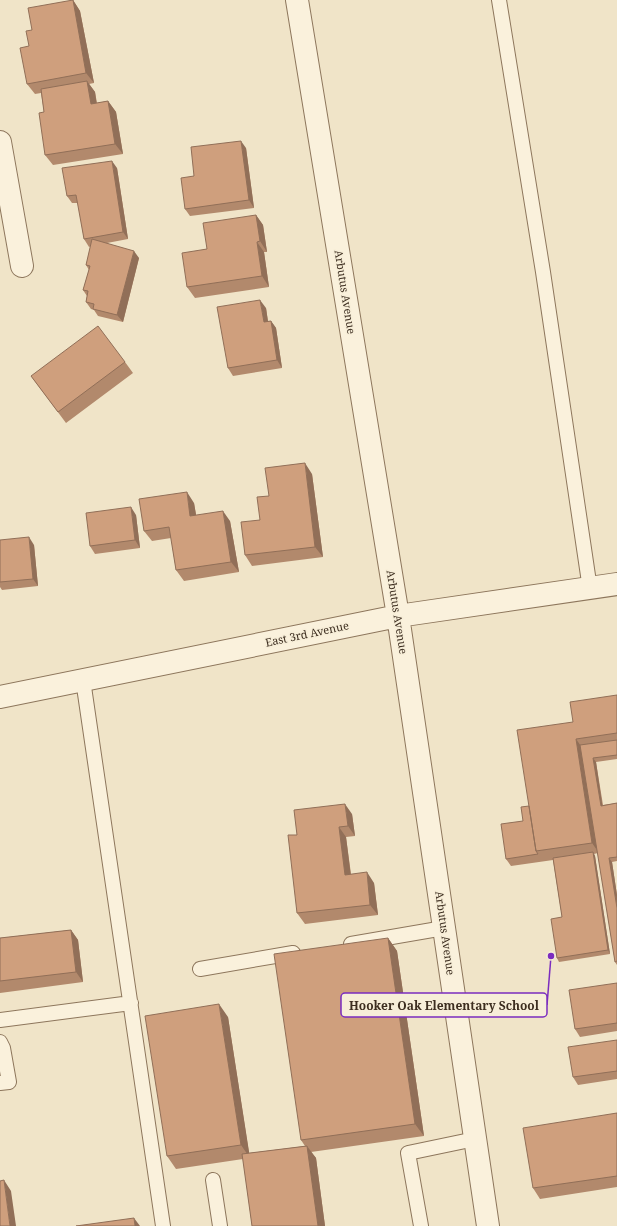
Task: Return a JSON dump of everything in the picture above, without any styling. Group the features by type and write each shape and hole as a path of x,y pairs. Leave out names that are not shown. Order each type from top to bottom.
{"street":[{"name":"Arbutus Avenue","path":"297,0 398,616 488,1226"},
{"path":"0,142 22,266"},
{"name":"East 3rd Avenue","path":"0,697 398,616 617,584"}],"lane":[{"path":"499,0 544,279 590,589"},
{"path":"83,680 164,1226"},
{"path":"342,945 444,928"},
{"path":"200,969 302,952"},
{"path":"0,1020 131,1003"},
{"path":"1,1046 4,1083"},
{"path":"421,1226 408,1153 475,1138"},
{"path":"213,1180 220,1226"}],"building":[{"path":"73,0 86,73 27,84 20,48 29,46 26,31 32,30 28,8"},
{"path":"87,81 91,104 108,101 115,144 45,155 39,113 44,112 41,89"},
{"path":"241,141 249,200 185,209 181,178 194,176 191,147"},
{"path":"112,161 123,232 84,239 76,195 67,196 62,168"},
{"path":"256,215 260,241 257,242 262,276 187,287 182,253 207,249 203,223"},
{"path":"92,239 134,251 117,315 93,309 94,304 86,302 88,291 83,290 90,266 86,265"},
{"path":"260,300 264,322 271,321 277,360 228,368 217,307"},
{"path":"98,326 125,362 58,412 31,376"},
{"path":"305,463 315,547 245,555 241,522 260,520 257,497 269,496 265,468"},
{"path":"187,492 190,516 223,511 231,562 176,570 169,527 144,531 139,499"},
{"path":"131,507 135,540 90,546 86,513"},
{"path":"29,537 33,579 0,582 0,540"},
{"path":"617,695 617,733 576,739 592,843 536,851 517,730 573,722 570,702"},
{"path":"617,740 617,755 593,758 601,806 617,803 617,857 609,858 617,908 617,961 615,962 580,745"},
{"path":"345,804 348,826 339,827 345,875 367,872 370,905 297,913 288,835 297,835 294,810"},
{"path":"529,806 536,851 538,854 506,859 501,824 523,821 521,807"},
{"path":"593,852 608,950 557,958 551,919 562,917 553,858"},
{"path":"71,930 76,972 0,981 0,938"},
{"path":"388,938 415,1124 301,1140 274,954"},
{"path":"617,983 617,1023 575,1029 569,990"},
{"path":"219,1004 241,1145 167,1156 145,1016"},
{"path":"617,1040 617,1071 573,1077 568,1047"},
{"path":"617,1113 617,1176 533,1188 523,1128"},
{"path":"307,1146 318,1226 252,1226 242,1154"},
{"path":"4,1180 10,1226 0,1226 0,1181"},
{"path":"134,1218 135,1226 76,1226"}],"place":[{"name":"Hooker Oak Elementary School","path":"551,956"}]}
